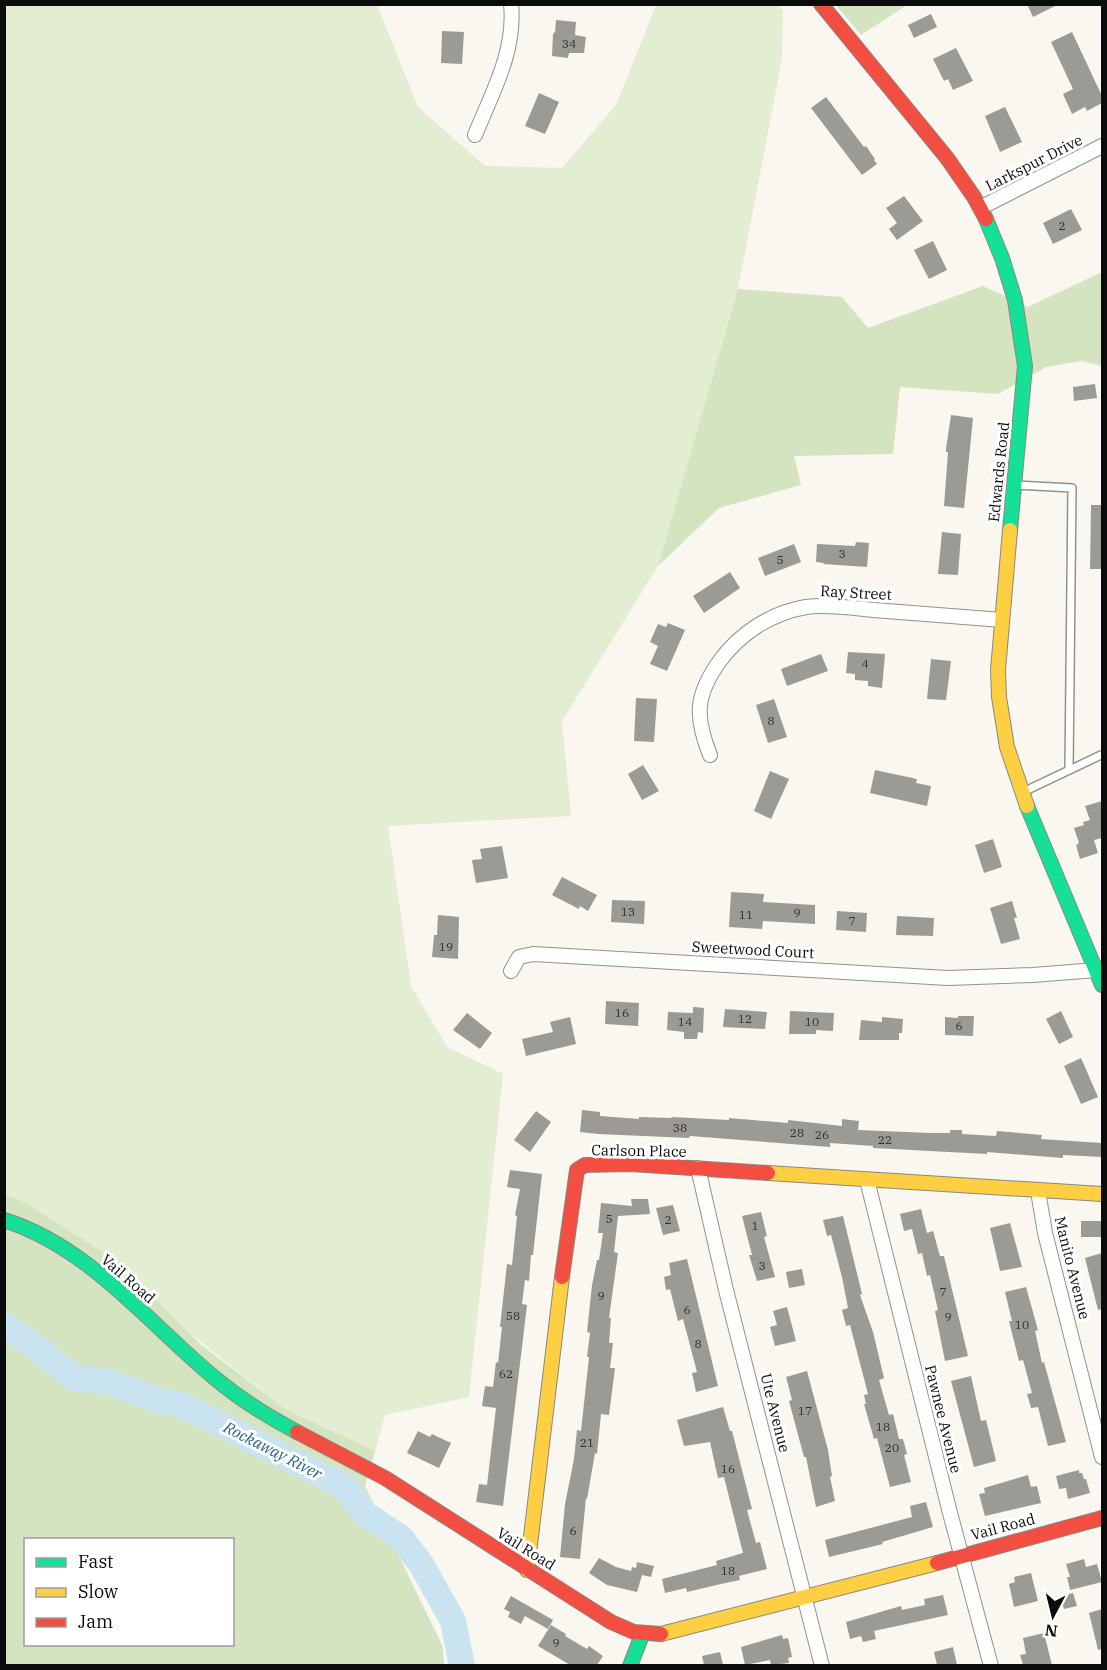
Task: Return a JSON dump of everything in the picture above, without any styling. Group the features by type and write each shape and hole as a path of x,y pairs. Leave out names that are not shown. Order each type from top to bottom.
{"street":[{"path":"475,135 504,65 509,47 512,27 511,4"},
{"name":"Edwards Road","path":"821,4 955,168 980,208 1006,267 1023,342 1024,366 998,670 998,699 1002,728 1021,793 1096,953 1096,970 1102,985"},
{"name":"Larkspur Drive","path":"980,208 1102,146"},
{"name":"Ray Street","path":"710,755 699,724 705,686 725,653 739,639 771,618 808,607 1002,620"},
{"name":"Sweetwood Court","path":"511,971 519,957 532,954 948,978 1096,970"},
{"name":"Carlson Place","path":"527,1570 577,1170 585,1165 630,1164 1102,1194"},
{"name":"Ute Avenue","path":"698,1168 726,1290 822,1665"},
{"name":"Pawnee Avenue","path":"867,1180 991,1665"},
{"name":"Manito Avenue","path":"1038,1191 1045,1233 1102,1457"},
{"name":"Vail Road","path":"4,1220 23,1226 46,1238 93,1269 217,1380 247,1402 296,1433 385,1478 618,1626 642,1635 658,1635 806,1598 1102,1518"},
{"path":"630,1665 642,1635"}],"lane":[{"path":"1014,485 1072,488 1069,770"},
{"path":"1021,793 1101,755"}],"green space":[{"path":"5,5 377,5 418,107 485,166 562,168 616,105 656,5 778,5 783,10 782,59 738,289 658,566 562,721 571,816 388,826 411,986 447,1047 503,1074 469,1397 385,1415 375,1451 285,1409 22,1200 5,1195"},
{"path":"836,5 907,5 861,35"},
{"path":"1102,272 1102,366 1081,361 1046,367 998,394 900,387 893,454 794,456 801,485 719,508 658,566 738,289 842,297 868,328 983,286 1028,307"},
{"path":"5,1195 21,1200 120,1263 199,1343 285,1409 375,1451 365,1486 443,1647 444,1665 5,1666"}],"building":[{"path":"1027,4 1059,4 1033,17"},
{"path":"931,14 937,27 914,38 908,25"},
{"path":"556,20 576,22 575,35 586,37 584,53 569,53 568,58 552,56"},
{"path":"442,31 464,32 462,64 441,63"},
{"path":"1072,32 1102,96 1102,103 1087,111 1085,107 1072,114 1063,94 1073,89 1051,42"},
{"path":"956,48 973,81 953,90 948,79 944,81 933,59"},
{"path":"539,93 559,102 545,134 525,126"},
{"path":"826,97 875,159 877,164 862,175 811,108"},
{"path":"1005,107 1022,142 1000,152 985,116"},
{"path":"904,196 923,221 897,240 889,229 897,223 886,208"},
{"path":"1071,209 1082,230 1053,244 1043,223"},
{"path":"933,241 947,270 929,279 914,250"},
{"path":"1095,384 1097,398 1074,401 1073,387"},
{"path":"951,415 973,418 964,508 944,506 948,452 946,449"},
{"path":"1091,505 1102,505 1102,569 1090,569"},
{"path":"942,532 961,534 958,575 938,574"},
{"path":"856,542 869,543 867,567 816,562 817,544 855,546"},
{"path":"794,544 801,562 765,576 758,558"},
{"path":"730,572 740,588 704,613 693,596"},
{"path":"668,623 685,630 667,671 650,664 658,646 650,642 658,624 666,627"},
{"path":"848,652 885,654 882,688 868,686 868,681 855,680 855,674 846,673"},
{"path":"821,654 828,671 787,686 781,669"},
{"path":"931,659 951,661 946,700 927,699"},
{"path":"636,698 657,699 654,742 634,741"},
{"path":"774,699 787,737 768,743 756,705"},
{"path":"643,765 659,791 642,800 628,774"},
{"path":"875,770 917,779 916,783 931,786 927,806 870,793"},
{"path":"770,771 789,779 771,819 754,811"},
{"path":"1102,801 1102,838 1094,840 1098,853 1080,859 1076,845 1079,843 1074,828 1090,820 1085,806"},
{"path":"993,839 1002,867 984,873 975,845"},
{"path":"502,846 508,878 476,883 472,860 482,859 480,849"},
{"path":"562,877 597,895 588,911 580,906 579,909 552,895"},
{"path":"731,892 764,894 763,902 815,905 815,924 763,921 762,929 729,927"},
{"path":"612,900 645,901 644,924 611,922"},
{"path":"1012,901 1020,939 1001,944 990,908"},
{"path":"837,911 867,913 866,932 836,930"},
{"path":"438,915 459,917 458,959 432,957 434,935 437,935"},
{"path":"897,916 934,918 933,936 896,935"},
{"path":"606,1001 639,1003 638,1026 605,1024"},
{"path":"693,1007 704,1008 703,1033 698,1032 697,1039 684,1039 684,1032 667,1030 668,1012 693,1013"},
{"path":"725,1009 767,1012 765,1029 723,1027"},
{"path":"790,1011 834,1013 833,1031 816,1030 816,1034 789,1034"},
{"path":"1061,1011 1073,1037 1059,1044 1046,1019"},
{"path":"467,1013 492,1033 480,1049 453,1030"},
{"path":"958,1016 974,1016 973,1036 945,1035 945,1017 958,1018"},
{"path":"570,1017 576,1044 526,1056 522,1039 553,1032 550,1022"},
{"path":"882,1017 903,1019 899,1040 859,1040 861,1020 882,1022"},
{"path":"1081,1058 1098,1097 1081,1104 1064,1066"},
{"path":"582,1110 600,1112 600,1116 639,1119 639,1117 672,1117 729,1120 729,1118 788,1123 788,1120 842,1126 842,1119 859,1121 858,1130 950,1133 950,1130 962,1130 962,1134 996,1136 997,1131 1042,1135 1041,1139 1102,1143 1102,1157 1063,1155 1063,1158 987,1152 987,1154 873,1148 873,1146 830,1143 830,1147 690,1136 689,1138 598,1134 580,1132"},
{"path":"536,1111 551,1122 530,1152 514,1140"},
{"path":"510,1170 542,1174 529,1281 525,1280 522,1304 527,1305 503,1506 476,1502 479,1484 487,1485 496,1408 482,1406 485,1386 493,1387 496,1362 498,1363 507,1264 512,1265 517,1216 515,1215 520,1189 507,1187"},
{"path":"631,1199 648,1199 650,1214 618,1216 614,1252 618,1253 609,1318 611,1318 609,1343 613,1343 610,1368 615,1368 609,1415 601,1414 597,1454 595,1453 586,1498 580,1559 560,1557 565,1504 577,1430 581,1431 589,1357 587,1357 590,1333 587,1332 592,1285 603,1233 598,1233 601,1203 632,1206"},
{"path":"673,1205 680,1231 663,1235 656,1208"},
{"path":"921,1209 927,1233 933,1231 940,1256 944,1256 968,1356 945,1361 935,1311 938,1310 930,1275 927,1276 922,1253 918,1254 912,1229 904,1231 900,1214"},
{"path":"761,1212 767,1236 764,1237 775,1277 757,1281 749,1255 752,1255 742,1216"},
{"path":"843,1216 862,1294 860,1295 873,1332 884,1378 879,1380 889,1415 893,1414 899,1439 903,1439 907,1454 904,1455 911,1482 890,1487 877,1438 874,1439 864,1404 866,1404 864,1395 868,1394 850,1325 846,1326 842,1310 848,1308 842,1277 831,1235 827,1236 823,1220"},
{"path":"1081,1221 1102,1221 1102,1237 1081,1237"},
{"path":"1010,1223 1022,1267 1000,1271 990,1228"},
{"path":"1102,1253 1102,1309 1098,1310 1085,1258"},
{"path":"687,1259 718,1386 696,1392 692,1373 697,1372 683,1319 678,1321 670,1289 666,1290 664,1277 671,1275 669,1263"},
{"path":"802,1269 805,1285 789,1288 786,1272"},
{"path":"1026,1287 1038,1330 1035,1331 1042,1363 1044,1362 1066,1442 1048,1446 1038,1407 1031,1408 1027,1394 1032,1393 1023,1360 1019,1361 1009,1321 1012,1321 1005,1292"},
{"path":"787,1307 796,1341 775,1346 770,1327 777,1325 773,1311"},
{"path":"807,1371 828,1450 835,1501 816,1507 806,1457 804,1457 789,1401 792,1400 786,1377"},
{"path":"971,1376 981,1421 986,1420 996,1461 974,1467 951,1381"},
{"path":"723,1407 730,1431 732,1431 752,1509 747,1510 756,1543 760,1542 767,1569 739,1576 740,1580 687,1592 686,1588 665,1593 662,1579 717,1565 716,1561 743,1553 724,1477 718,1478 710,1442 684,1446 677,1420"},
{"path":"418,1431 430,1437 432,1434 451,1443 439,1468 407,1453"},
{"path":"1079,1470 1079,1473 1082,1473 1086,1479 1090,1493 1068,1499 1066,1488 1059,1489 1056,1476"},
{"path":"1028,1475 1031,1487 1037,1486 1041,1503 985,1516 979,1494 985,1493 984,1488"},
{"path":"926,1502 933,1527 882,1542 883,1544 829,1557 825,1540 912,1517 910,1506"},
{"path":"599,1558 616,1567 631,1571 632,1567 636,1568 637,1562 654,1566 651,1577 642,1575 637,1592 607,1585 589,1573"},
{"path":"1084,1559 1086,1567 1097,1564 1102,1582 1070,1590 1067,1577 1070,1577 1066,1564"},
{"path":"1031,1573 1038,1601 1014,1607 1009,1584 1015,1582 1014,1577"},
{"path":"1073,1593 1077,1606 1064,1609 1060,1596"},
{"path":"943,1595 948,1615 874,1631 876,1639 863,1642 861,1636 850,1639 846,1622 901,1606 902,1610 925,1605 924,1599"},
{"path":"511,1596 553,1620 548,1629 525,1616 521,1624 508,1617 510,1612 504,1609"},
{"path":"1102,1609 1102,1649 1098,1650 1089,1613"},
{"path":"551,1625 566,1634 565,1636 587,1649 589,1646 603,1656 597,1665 570,1665 538,1646"},
{"path":"1044,1633 1052,1665 1023,1665 1020,1655 1026,1654 1023,1638"},
{"path":"782,1635 783,1639 788,1638 792,1657 788,1658 789,1663 771,1665 770,1660 745,1665 741,1647"},
{"path":"953,1647 957,1665 937,1665 934,1652"},
{"path":"720,1652 723,1665 704,1665 702,1656"}],"waterway":[{"name":"Rockaway River","path":"4,1325 74,1378 109,1382 160,1401 180,1404 345,1487 365,1514 401,1538 421,1564 453,1621 462,1666"}],"traffic: fast":[{"path":"986,219 1002,258 1015,300 1025,366 1010,530"},
{"path":"1027,806 1102,985"},
{"path":"4,1220 35,1232 64,1248 117,1289 226,1387 255,1408 297,1432"},
{"path":"630,1666 642,1635"}],"traffic: slow":[{"path":"1010,530 998,670 999,697 1007,747 1027,806"},
{"path":"768,1173 1102,1194"},
{"path":"527,1570 562,1277"},
{"path":"661,1634 937,1563"}],"traffic: jam":[{"path":"821,4 947,158 986,219"},
{"path":"562,1277 577,1170 585,1165 630,1164 768,1173"},
{"path":"297,1432 385,1478 611,1622 634,1632 661,1634"},
{"path":"937,1563 1102,1518"}]}
